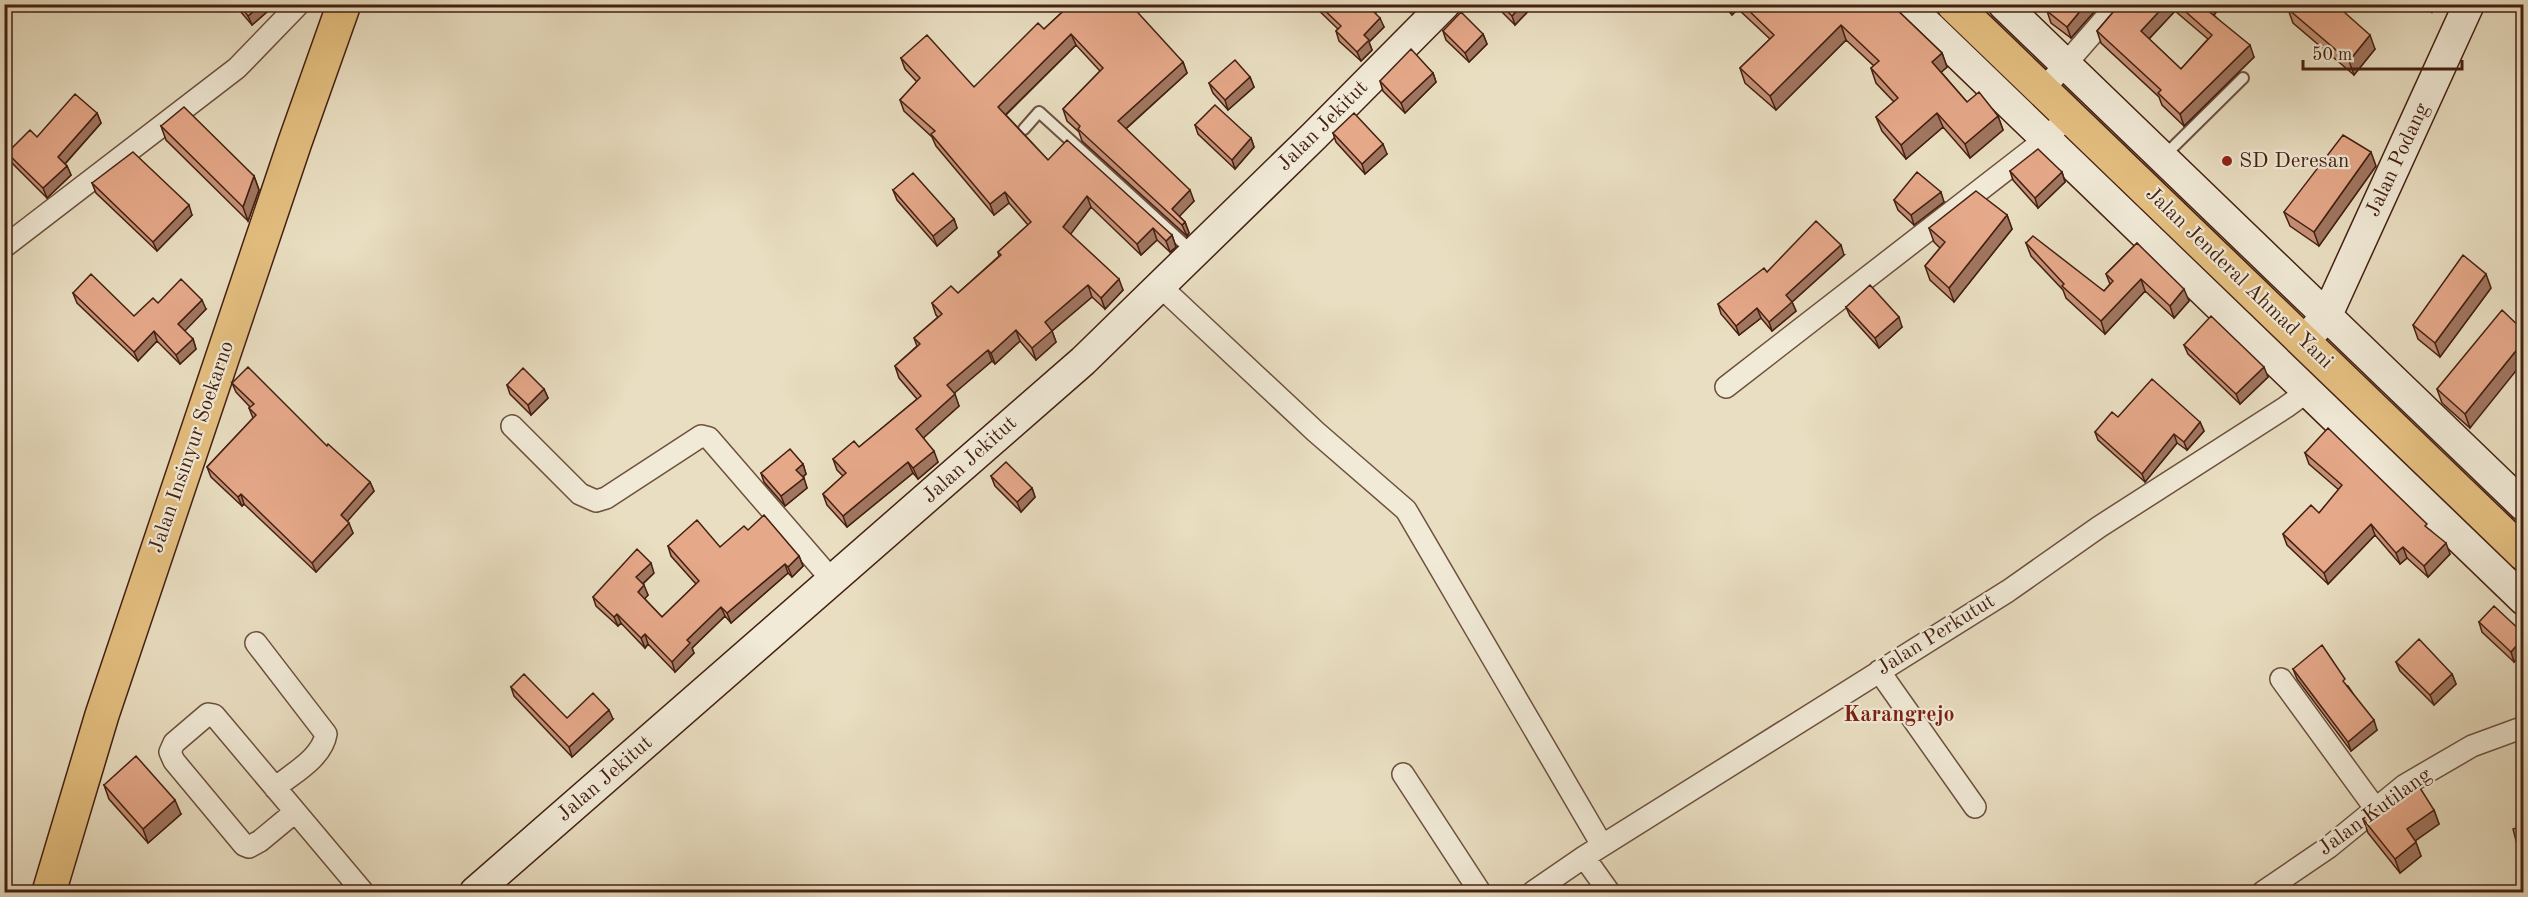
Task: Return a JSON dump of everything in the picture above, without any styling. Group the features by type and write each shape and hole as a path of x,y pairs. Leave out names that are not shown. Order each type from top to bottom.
{"main road":[{"name":"Jalan Insinyur Soekarno","path":"49,892 102,715 295,142 344,4"},
{"name":"Jalan Jenderal Ahmad Yani","path":"1953,4 2332,367 2523,554"}],"street":[{"path":"4,247 237,68 298,4"},
{"name":"Jalan Jekitut","path":"475,892 754,651 1083,361 1445,4"},
{"path":"1906,4 2523,600"},
{"path":"2003,4 2523,506"},
{"path":"2043,90 2118,4"},
{"name":"Jalan Podang","path":"2305,341 2327,315 2469,4"},
{"path":"1726,387 2047,138 2069,114"},
{"path":"1160,286 1316,432 1406,510 1602,846"},
{"name":"Jalan Perkutut","path":"1533,892 1584,857 2008,591 2099,527 2286,407 2308,391 2332,367"},
{"path":"512,426 580,494 596,501 606,498 701,436 709,438 832,580"},
{"path":"256,643 326,734 324,744 318,753 275,788"},
{"path":"1879,671 1975,807"},
{"path":"2282,679 2375,807"},
{"path":"295,812 260,842 249,847 244,845 174,760 170,752 174,744 211,713 363,892"},
{"name":"Jalan Kutilang","path":"2264,892 2328,847 2405,785 2472,746 2523,727"},
{"path":"1403,774 1480,892"},
{"path":"1584,857 1609,892"}],"lane":[{"path":"2163,158 2243,78"},
{"path":"1024,129 1040,112 1194,253"}],"building":[{"path":"239,4 262,4 248,16"},
{"path":"1071,4 1130,4 1183,62 1118,121 1190,190 1172,209 1185,222 1182,225 1078,129 1080,126 1063,109 1103,68 1071,34 998,107 1048,160 1067,140 1172,235 1166,241 1153,228 1137,244 1087,196 1063,227 1119,279 1101,298 1088,285 1045,322 1052,331 1032,348 1016,330 991,353 988,350 947,385 955,394 916,429 934,451 913,468 908,462 843,516 823,494 846,473 833,459 854,441 859,447 921,396 895,366 920,344 914,338 942,314 932,303 951,286 958,293 1001,255 998,252 1031,222 1005,192 990,204 931,134 935,131 900,100 920,78 901,58 927,35 974,87 1038,23 1044,29"},
{"path":"1318,4 1371,4 1369,7 1380,18 1364,35 1369,40 1357,52 1336,31 1341,26"},
{"path":"1500,4 1523,4 1512,16"},
{"path":"1742,4 1891,4 1942,53 1932,62 1967,102 1979,92 1998,116 1965,144 1937,113 1901,145 1876,117 1898,98 1871,68 1879,61 1841,25 1770,96 1740,68 1774,35"},
{"path":"2052,4 2086,4 2067,27 2047,11"},
{"path":"2120,4 2166,4 2141,31 2181,69 2212,35 2177,4 2208,4 2207,10 2250,45 2180,114 2158,93 2161,90 2097,31"},
{"path":"2291,4 2335,4 2370,35 2349,61 2288,9"},
{"path":"1461,12 1483,34 1465,53 1443,31"},
{"path":"1411,49 1433,73 1401,103 1380,81"},
{"path":"1235,60 1250,77 1225,100 1209,83"},
{"path":"75,94 97,113 58,157 67,166 43,188 7,153 30,130 37,137"},
{"path":"1215,105 1251,138 1232,160 1195,125"},
{"path":"184,107 254,176 243,207 161,126"},
{"path":"1354,113 1383,144 1362,164 1333,133"},
{"path":"2343,135 2371,152 2314,232 2284,212"},
{"path":"2038,149 2062,172 2035,198 2010,171"},
{"path":"133,152 189,205 153,242 92,183"},
{"path":"1917,172 1941,192 1911,215 1894,200"},
{"path":"913,173 954,219 933,236 893,190"},
{"path":"1976,191 2007,215 1949,288 1925,266 1945,242 1929,228"},
{"path":"1816,221 1841,245 1786,295 1792,302 1769,322 1757,308 1736,326 1718,304 1764,268 1767,272"},
{"path":"2033,236 2104,291 2113,281 2106,274 2137,243 2184,289 2170,306 2141,279 2101,321 2062,286 2064,284 2026,243"},
{"path":"2463,255 2486,274 2435,343 2413,325"},
{"path":"91,274 134,316 153,298 158,303 181,279 202,300 178,324 193,339 176,355 154,331 134,352 73,293"},
{"path":"1870,285 1899,317 1875,338 1846,307"},
{"path":"2502,310 2523,330 2523,342 2465,414 2437,389"},
{"path":"2211,316 2264,367 2236,394 2184,345"},
{"path":"248,367 327,446 328,444 370,482 341,515 349,523 312,563 241,494 238,497 207,467 256,415 249,408 254,404 232,383"},
{"path":"523,368 544,389 528,405 507,385"},
{"path":"2152,379 2200,422 2184,442 2174,434 2142,474 2095,432 2112,412 2118,417"},
{"path":"2328,428 2427,524 2425,526 2446,543 2424,566 2403,547 2396,553 2371,524 2324,573 2283,534 2311,505 2319,513 2342,485 2305,453"},
{"path":"790,449 803,464 796,470 804,478 781,496 761,473"},
{"path":"1006,462 1032,488 1017,502 991,476"},
{"path":"764,515 799,556 788,567 785,564 727,613 721,607 687,640 690,643 672,662 645,634 641,638 617,614 614,617 593,597 637,549 651,563 636,577 644,585 638,592 662,617 699,581 668,546 697,520 720,547 744,526 748,530"},
{"path":"2494,606 2523,633 2523,638 2511,652 2479,622"},
{"path":"2419,639 2452,674 2430,695 2396,662"},
{"path":"2322,645 2345,679 2343,681 2374,720 2348,742 2293,669"},
{"path":"524,674 567,718 593,693 609,710 569,747 511,687"},
{"path":"136,756 175,800 143,829 104,785"},
{"path":"2415,780 2434,810 2407,829 2416,842 2395,859 2363,819"},
{"path":"2523,826 2523,859 2521,860 2513,829"}],"place":[{"name":"SD Deresan","path":"2227,161"}],"district":[{"name":"Karangrejo","path":"1899,715"}]}
